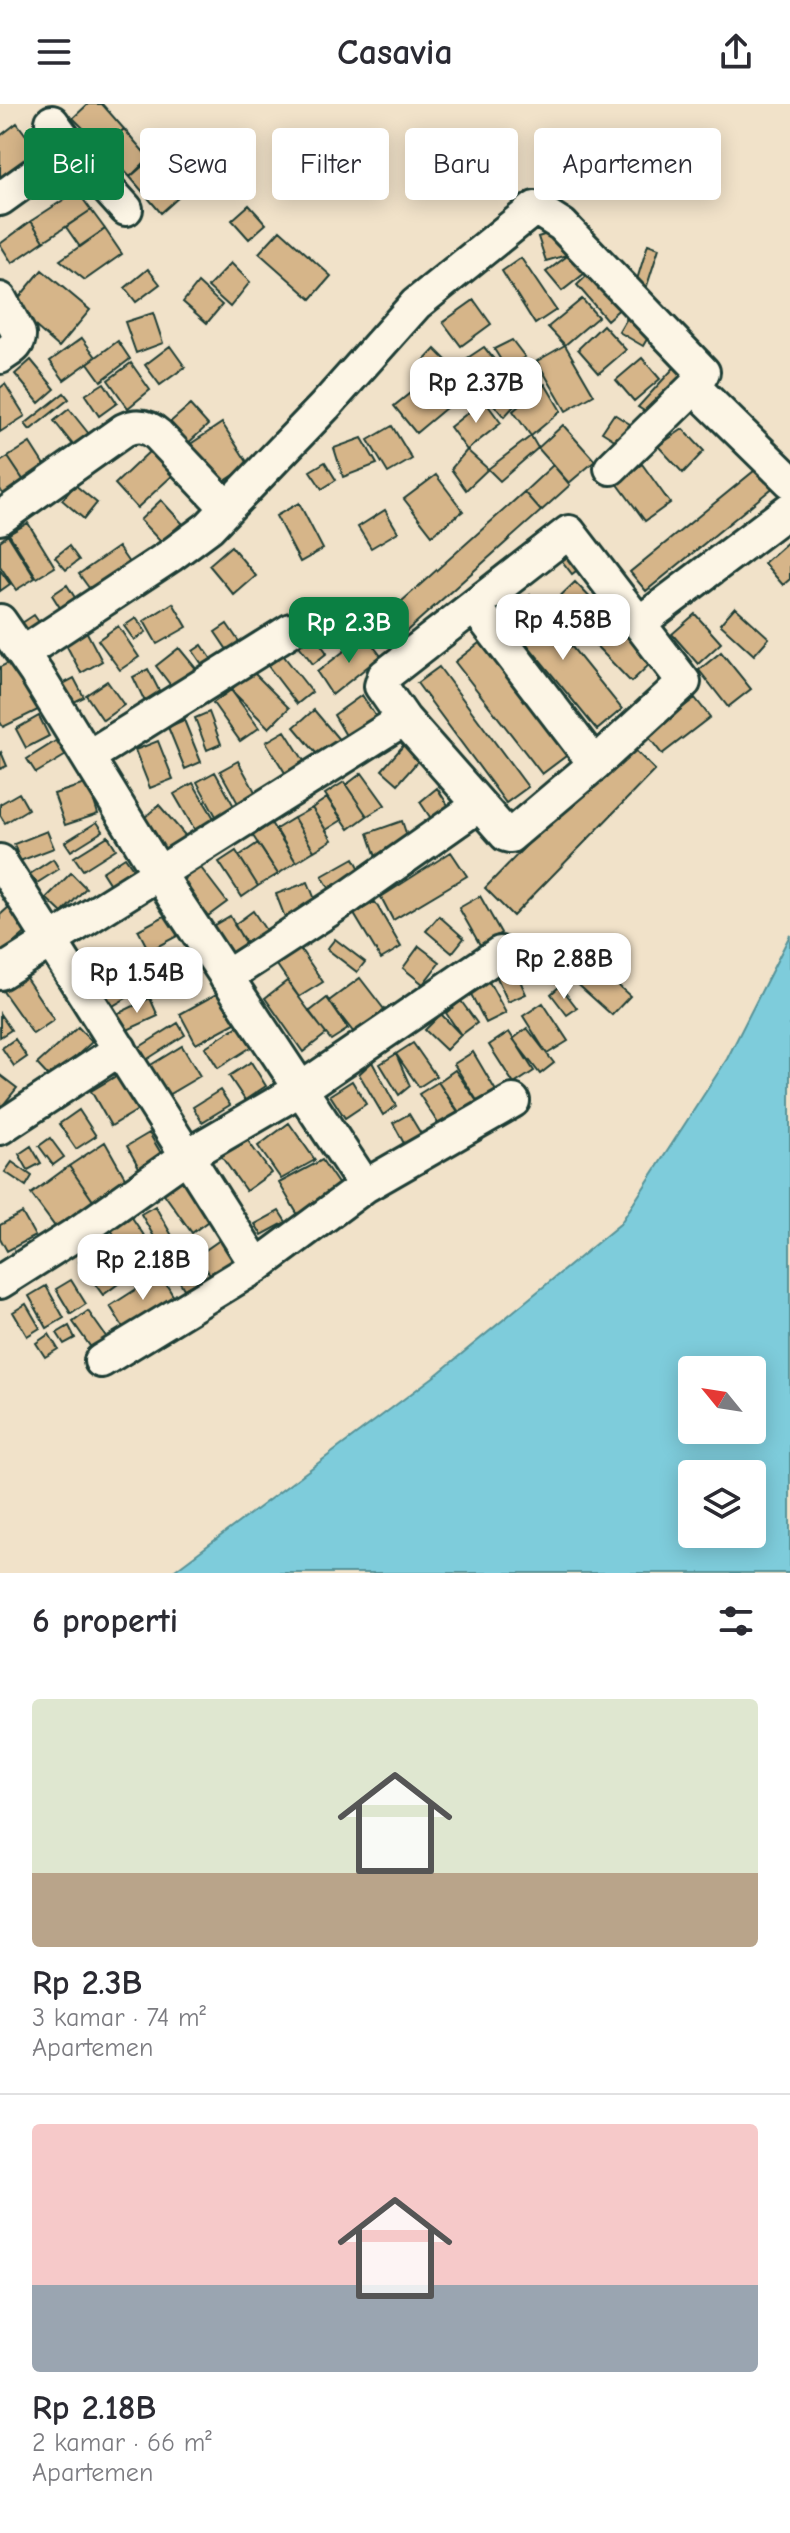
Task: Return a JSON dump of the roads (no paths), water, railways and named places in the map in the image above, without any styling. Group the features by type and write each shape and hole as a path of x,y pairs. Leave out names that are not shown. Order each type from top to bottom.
{"street":[{"path":"0,199 62,135 126,209"},
{"path":"23,653 209,527 316,416 416,304 535,208 562,225 703,372 694,387 611,468"},
{"path":"0,299 19,334 19,340 0,357"},
{"path":"694,387 790,481"},
{"path":"0,518 124,430 137,426 151,429 158,435 227,508"},
{"path":"639,623 790,509"},
{"path":"569,532 639,623 684,682 595,764 510,836 404,719 381,686 384,676 569,532"},
{"path":"475,607 595,764"},
{"path":"0,621 226,977 365,1186"},
{"path":"88,757 291,630"},
{"path":"0,973 404,719"},
{"path":"226,977 350,896 479,805"},
{"path":"0,861 257,1266"},
{"path":"0,1282 79,1232 188,1155 301,1089 500,953"},
{"path":"0,1128 120,1049"},
{"path":"101,1361 257,1266 365,1186 513,1101"}],"water":[{"path":"790,935 790,1573 171,1573 436,1375 620,1224 727,1059"}]}
